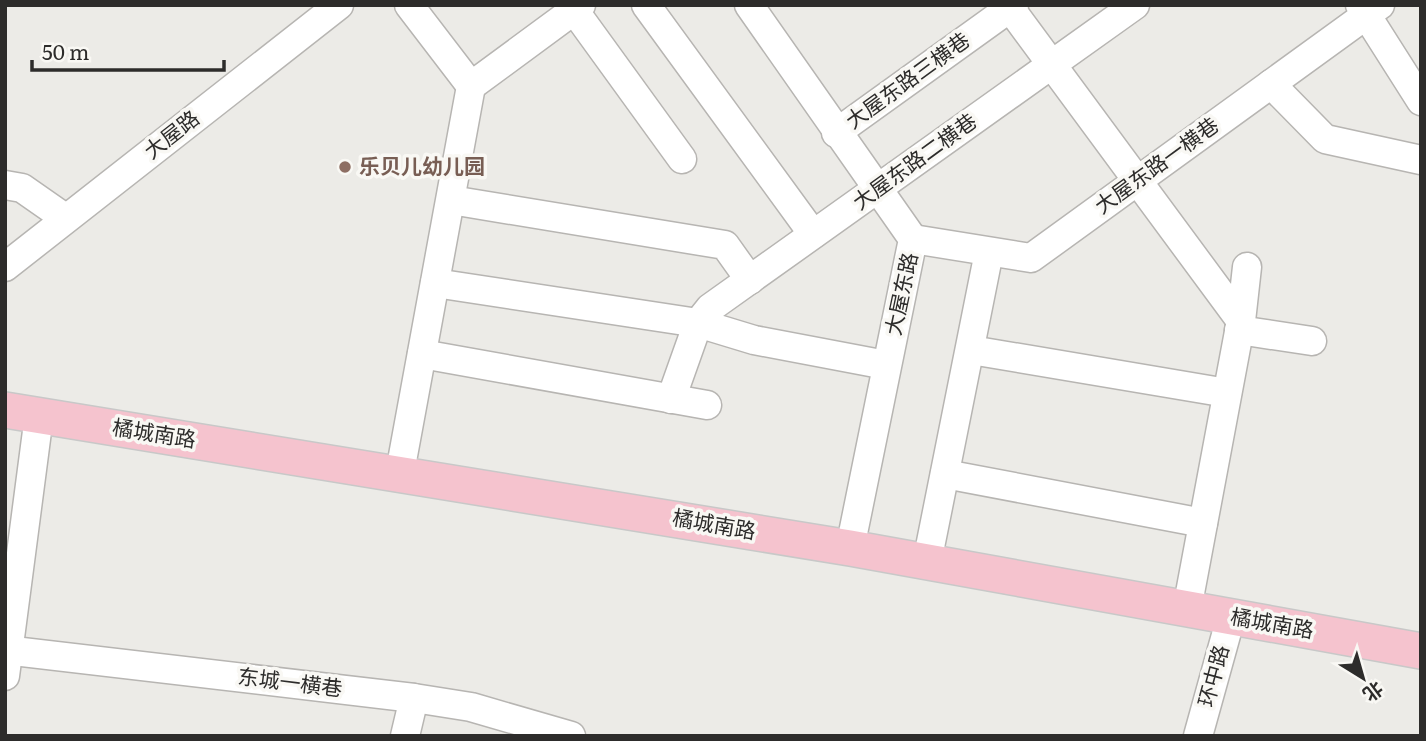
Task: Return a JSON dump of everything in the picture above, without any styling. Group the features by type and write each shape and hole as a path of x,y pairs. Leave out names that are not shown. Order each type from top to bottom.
{"main road":[{"name":"橘城南路","path":"22,413 400,472 850,548 1421,651"}],"street":[{"name":"大屋路","path":"5,267 339,5"},
{"path":"410,5 471,86"},
{"path":"646,5 813,234"},
{"name":"大屋东路","path":"749,5 836,133 914,239 850,548"},
{"name":"大屋东路二横巷","path":"698,323 710,308 1135,5"},
{"path":"1012,7 1240,325 1312,341"},
{"name":"大屋东路三横巷","path":"836,133 1012,7"},
{"path":"400,472 471,86 577,8 682,159"},
{"path":"1369,8 1421,102"},
{"name":"大屋东路一横巷","path":"914,239 1031,258 1271,84 1369,8"},
{"path":"1271,84 1325,139 1421,160"},
{"path":"5,185 22,188 65,218"},
{"path":"450,200 724,245 750,279"},
{"path":"927,562 989,252"},
{"path":"1187,609 1240,325 1247,267"},
{"path":"435,283 698,323 754,340 886,365"},
{"path":"671,399 698,323"},
{"path":"971,350 1227,394"},
{"path":"422,354 707,405"},
{"path":"7,659 22,413"},
{"path":"945,474 1203,523"},
{"name":"环中路","path":"1198,736 1231,617"},
{"name":"东城一横巷","path":"7,659 414,698 471,707 571,736"},
{"path":"405,736 414,698"}],"place":[{"name":"乐贝儿幼儿园","path":"345,167"}]}
